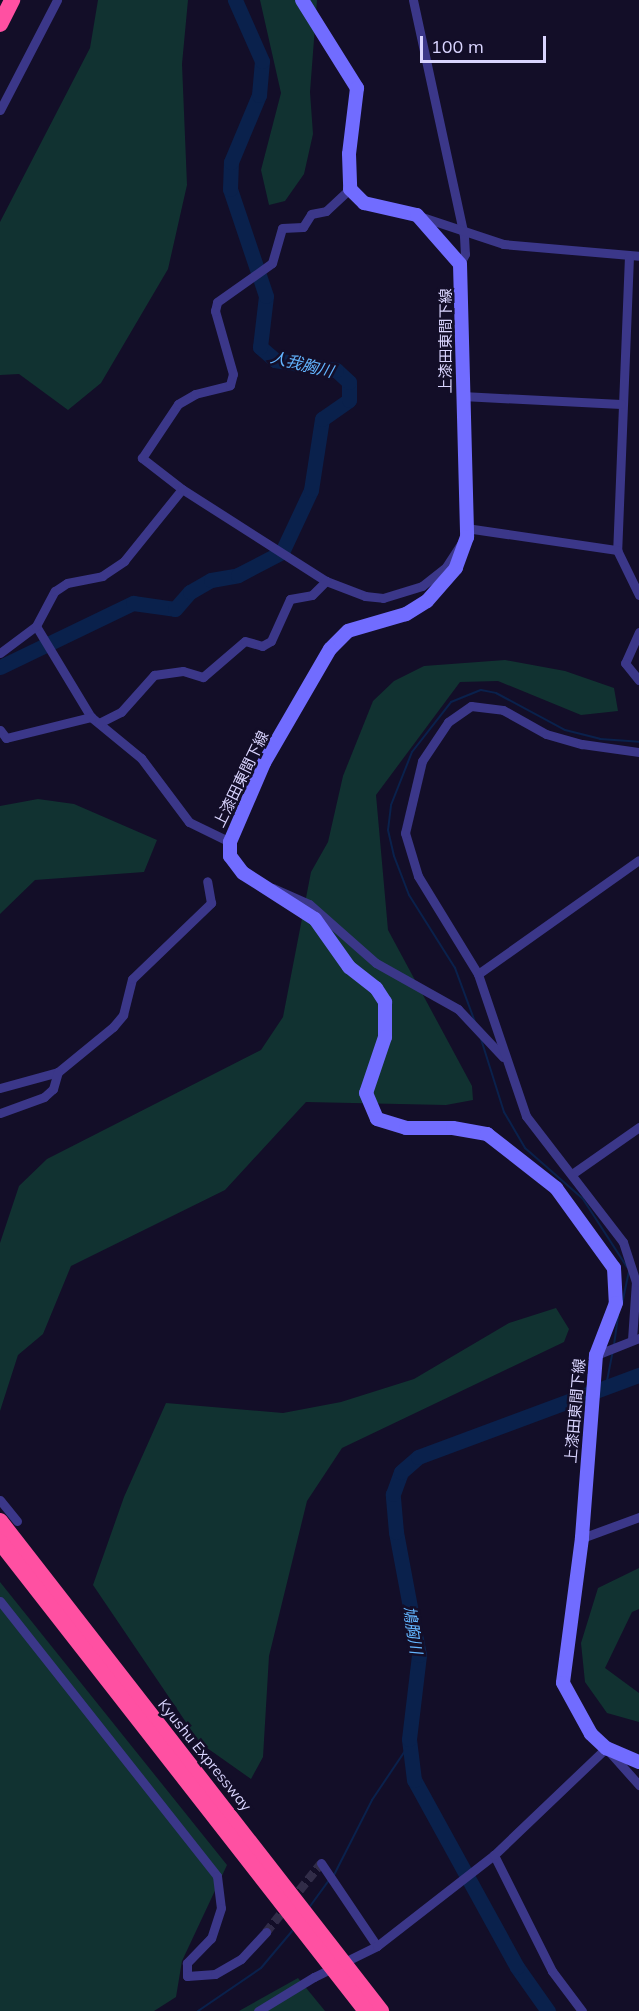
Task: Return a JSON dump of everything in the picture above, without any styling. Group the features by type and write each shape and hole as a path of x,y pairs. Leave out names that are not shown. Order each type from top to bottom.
{"highway":[{"path":"0,24 12,0"},
{"name":"Kyushu Expressway","path":"0,1521 259,1862 357,1988 381,2011"},
{"name":"Kyushu Expressway","path":"0,1542 259,1862"},
{"name":"Kyushu Expressway","path":"357,1988 366,2011"}],"main road":[{"path":"302,0 357,88 349,154 350,189 364,203 417,215 460,264"},
{"name":"上漆田東間下線","path":"460,264 462,396 467,437 466,533 456,568 427,601 406,614 348,632 330,649 264,763 230,842 235,864 259,884 315,919 342,958 385,1002 385,1037 366,1093 377,1119 406,1128 453,1128 488,1134 556,1188 614,1268 618,1285 596,1355 582,1538 563,1683 577,1715 606,1748 639,1762"}],"street":[{"path":"0,110 57,0"},
{"path":"413,0 461,228 465,254 460,264"},
{"path":"350,189 326,211 311,214 303,227 282,228 272,263 217,302 215,311 233,374 230,385 195,394 178,405 141,458 182,489 326,580 365,596 402,594 435,578 466,533 617,550"},
{"path":"417,215 503,244 634,256 621,404 617,550 639,595"},
{"path":"462,396 621,404"},
{"path":"0,653 36,626 55,591 67,583 102,576 124,561 182,489"},
{"path":"2,735 95,720 121,712 154,675 183,671 203,677 245,642 262,646 272,641 290,599 312,595 326,580"},
{"path":"36,626 95,720 141,758 189,822 230,842"},
{"path":"639,632 625,663 639,680"},
{"path":"596,1355 635,1339 632,1261 611,1223 526,1116 503,1057 478,974 418,876 405,833 415,777 448,722 482,704 503,710 546,734 639,752"},
{"path":"478,974 639,860"},
{"path":"0,1088 58,1072 123,1015 132,979 211,903 207,881"},
{"path":"259,884 309,904 376,963 458,1009 503,1057"},
{"path":"0,1113 44,1097 53,1089 58,1072"},
{"path":"572,1174 639,1126"},
{"path":"0,1500 17,1521"},
{"path":"582,1538 639,1517"},
{"path":"0,1601 217,1876 221,1908 211,1938 187,1963 187,1976 215,1974 241,1959 266,1932"},
{"path":"258,2011 314,1977 377,1946 494,1855 606,1748 639,1785"},
{"path":"494,1855 552,1971 582,2011"},
{"path":"321,1863 377,1946"}],"green space":[{"path":"98,0 188,0 182,64 187,185 168,269 101,383 68,410 19,374 0,375 0,222 90,48"},
{"path":"260,0 317,0 310,92 313,134 304,174 285,201 269,205 261,170 281,93"},
{"path":"505,660 565,671 614,688 618,711 581,715 498,681 460,682 376,795 388,930 472,1086 473,1100 446,1105 306,1102 225,1190 71,1266 43,1334 18,1355 0,1411 0,1243 19,1186 47,1159 261,1050 283,1017 311,872 328,842 343,776 373,701 394,681 424,666"},
{"path":"38,799 74,804 157,840 144,872 35,880 0,914 0,806"},
{"path":"556,1308 569,1329 564,1342 342,1448 307,1501 269,1656 263,1757 251,1779 200,1743 93,1585 124,1497 166,1403 283,1413 341,1402 414,1379 509,1323"},
{"path":"639,1568 639,1609 632,1612 605,1668 639,1693 639,1722 607,1713 585,1682 581,1643 598,1588"},
{"path":"0,1582 227,1865 182,1961 176,1997 154,2011 0,2011"},
{"path":"298,1978 325,2011 239,2011"}],"waterway":[{"name":"人我胸川","path":"0,667 133,603 175,609 190,592 211,580 238,575 282,552 311,490 322,419 349,400 349,382 336,370 275,360 260,347 266,296 230,189 231,162 259,95 262,61 235,0"},
{"path":"475,1022 455,968 409,895 394,856 388,830 391,805 412,752 451,702 481,690 496,693 565,730 600,739 639,742"},
{"path":"481,1039 504,1112 525,1148 583,1199 627,1267"},
{"path":"622,1304 629,1272"},
{"path":"614,1345 618,1315"},
{"path":"606,1386 613,1351"},
{"name":"鳩胸川","path":"548,2011 517,1967 414,1780 409,1739 419,1655 396,1532 393,1494 401,1472 418,1457 639,1375"},
{"path":"334,1875 372,1800 409,1745"},
{"path":"308,1909 330,1879"},
{"path":"198,2011 261,1968 293,1930"}],"tunnel":[{"path":"266,1932 321,1863"}]}
